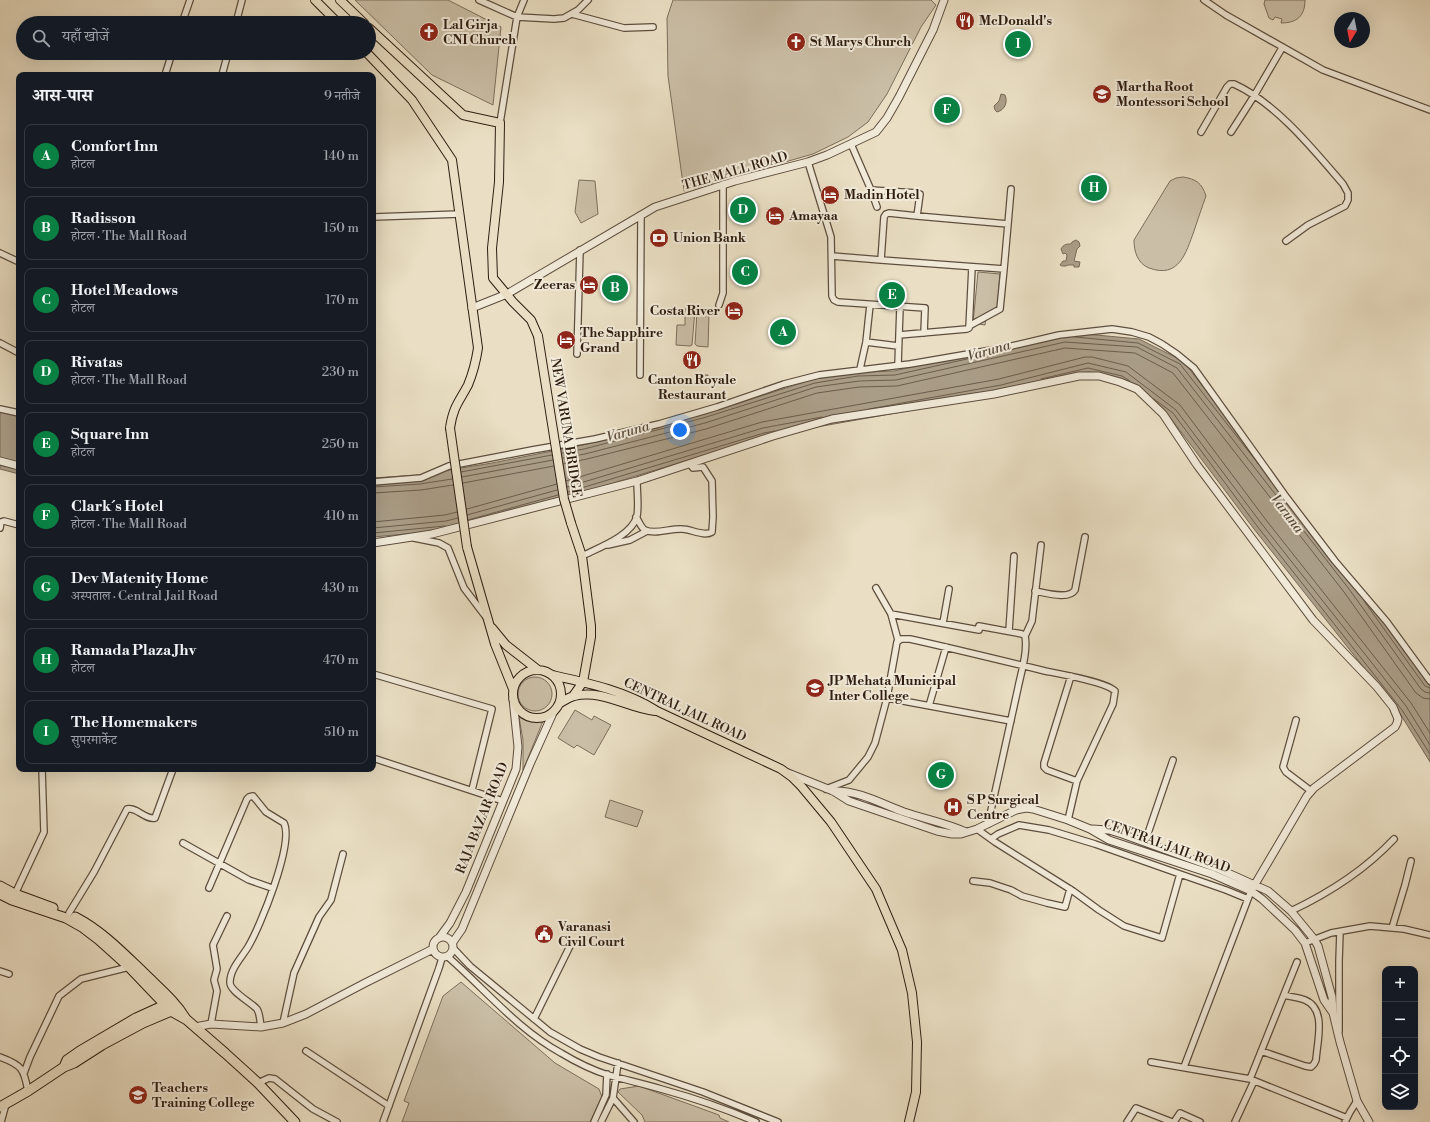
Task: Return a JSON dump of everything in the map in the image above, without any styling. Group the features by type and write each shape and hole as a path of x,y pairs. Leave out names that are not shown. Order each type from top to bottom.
{"highway":[{"path":"0,886 15,894 69,913 87,923 102,934 186,1020 258,1083 295,1122"},
{"path":"0,894 12,900 66,918 82,927 99,940 128,968 172,1006"},
{"path":"3,1106 64,1067 74,1063 102,1045 172,1006"}],"main road":[{"path":"315,0 331,16"},
{"path":"340,0 357,16"},
{"path":"376,34 463,115 500,122"},
{"path":"374,60 412,100 452,160 478,348 468,384 454,408 450,428 467,547 495,644 513,689 513,699 515,705 525,716 539,719 553,713 560,703 562,696 558,681 546,671 529,671 517,680 513,689"},
{"name":"NEW VARUNA BRIDGE","path":"500,122 499,182 492,248 493,278 532,320 538,336 564,499 582,556 591,626 591,636 583,682"},
{"path":"488,621 506,645 538,670"},
{"name":"CENTRAL JAIL ROAD","path":"552,675 583,682 626,695 781,769 801,786 831,822 872,883 882,901 902,950 912,993 917,1042 916,1092 909,1122"},
{"path":"573,696 583,682"},
{"path":"560,703 573,696 593,695 608,697 644,709 657,711"}],"street":[{"path":"184,16 190,0"},
{"path":"238,16 242,0"},
{"path":"479,0 517,16 539,19 564,18 572,14 588,0"},
{"path":"500,122 517,16 524,0"},
{"name":"THE MALL ROAD","path":"472,308 507,294 654,207 723,184 808,162 876,132 887,118 933,30 944,0"},
{"path":"1204,0 1226,16 1332,74 1430,110"},
{"path":"572,14 624,28 653,27"},
{"path":"1231,132 1282,48"},
{"path":"165,72 169,60"},
{"path":"223,72 226,60"},
{"path":"1201,132 1228,85 1234,84 1254,96 1288,124 1343,184 1348,193 1348,200 1345,206 1308,225 1286,241"},
{"path":"851,144 877,207"},
{"path":"808,162 831,237 832,296 834,300 838,302 870,305 925,308 924,333"},
{"path":"719,305 723,293 723,184"},
{"path":"898,335 967,330 970,326 1000,309 1012,189"},
{"path":"871,190 920,194 917,216"},
{"path":"881,260 884,217 889,213 1008,224"},
{"path":"376,217 460,214"},
{"path":"640,375 641,215"},
{"path":"577,354 580,250"},
{"path":"0,253 16,261"},
{"path":"832,256 1004,269"},
{"path":"970,326 972,267"},
{"path":"860,370 866,342 870,305"},
{"path":"898,365 900,307"},
{"path":"376,482 421,478 449,466 595,439 651,426 717,408 801,379 819,375 898,365 1003,348 1058,335 1112,329 1132,332 1149,337 1162,344 1188,363 1203,380 1287,498 1336,561 1387,622 1430,681"},
{"path":"866,342 898,346"},
{"path":"0,343 16,351"},
{"path":"376,543 432,534 637,481 815,423 832,419 994,394 1079,376 1092,375 1105,377 1137,389 1163,414 1197,465 1314,620 1377,687 1393,707 1398,719 1395,727 1312,791 1302,804 1251,891 1184,1067"},
{"path":"0,409 16,412"},
{"path":"0,461 16,465"},
{"path":"603,546 630,540 647,531 664,531 680,528 707,534 712,532 712,481 705,469 701,467 693,468 690,464"},
{"path":"582,556 603,546 629,530 636,517 637,481"},
{"path":"636,517 643,528 647,531"},
{"path":"0,528 1,522 4,521 16,524"},
{"path":"410,537 439,543 448,548 464,588 488,621"},
{"path":"1035,591 1063,595 1073,594 1085,537"},
{"path":"988,824 1011,721 1026,641 1025,636 1032,621 1041,545"},
{"path":"1009,631 1014,556"},
{"path":"825,789 849,780 868,757 875,743 887,698 895,649 898,640 891,614 876,588"},
{"path":"943,623 949,589"},
{"path":"891,614 943,623 1009,631 1025,636"},
{"path":"898,640 904,638 910,639 1071,676 1105,685 1115,691 1113,704 1077,781 1068,820"},
{"path":"929,706 946,647"},
{"path":"376,675 492,709 472,790"},
{"path":"1071,676 1044,767 1047,770 1077,781"},
{"path":"887,698 1011,721"},
{"name":"RAJA BAZAR ROAD","path":"439,938 450,923 466,892 513,780 518,758 513,699"},
{"path":"383,1122 439,968 445,957 451,955 453,946 462,929 528,768 553,713"},
{"path":"1296,720 1283,767 1286,772 1312,791"},
{"path":"376,759 503,801"},
{"path":"1145,842 1173,760"},
{"name":"CENTRAL JAIL ROAD","path":"781,769 825,789 833,791 843,790 854,793 906,812 954,826 966,832 977,829 1016,810 1026,808 1040,811 1090,829 1108,840 1212,874 1251,891 1262,899 1295,930 1305,943 1324,1000 1334,1013 1340,1042 1357,1100 1369,1122"},
{"path":"15,894 44,832 42,772"},
{"path":"69,913 94,872 127,809 131,809 150,818 155,818 172,772"},
{"path":"209,888 247,799 253,796 266,812 282,821 286,826 283,856 272,888 256,932 232,973 230,982 232,988 257,1010 261,1027"},
{"path":"991,839 998,834 1019,825 1049,830 1095,844 1248,899"},
{"path":"977,829 1124,926 1162,938 1180,874"},
{"path":"1090,829 1109,830 1145,842 1219,869 1268,891 1290,911 1314,939 1318,946 1334,1013"},
{"path":"1290,911 1340,885 1394,839"},
{"path":"183,843 249,880 272,888"},
{"path":"283,1024 294,973 319,917 331,900 344,854"},
{"path":"1392,928 1411,861"},
{"path":"973,881 990,883 1011,890 1022,896 1065,907 1070,889"},
{"path":"211,1024 217,992 217,987 214,980 217,969 213,945 227,916"},
{"path":"1305,943 1340,932 1370,926 1392,928 1430,935"},
{"path":"1340,932 1338,961 1340,1042"},
{"path":"756,1122 733,1112 663,1089 607,1074 560,1053 530,1034 494,1002 468,974 445,957 436,955 433,949 434,942 439,938 448,938 470,966 550,1032 580,1049 703,1092 778,1122"},
{"path":"534,1019 571,944"},
{"path":"195,1027 211,1024 261,1027 283,1024 306,1014 433,949"},
{"path":"1235,1122 1297,962"},
{"path":"24,1073 30,1056 59,996 81,979 128,968"},
{"path":"0,971 9,974"},
{"path":"1261,1052 1311,1067 1316,1060 1319,1025 1318,1015 1315,1008 1305,1000 1284,995"},
{"path":"306,1051 389,1106"},
{"path":"0,1057 14,1062 24,1073 28,1091"},
{"path":"1151,1062 1252,1080 1346,1120 1357,1100"},
{"path":"602,1122 613,1098 618,1063"},
{"path":"594,1122 606,1095 607,1074"},
{"path":"258,1083 269,1078 275,1079 313,1109 337,1122"},
{"path":"613,1098 634,1122"},
{"path":"1,1122 3,1106"},
{"path":"1127,1122 1136,1108 1173,1122 1180,1113 1200,1122"}],"shaded area":[{"path":"355,0 448,0 501,27 493,105 432,75 376,20 376,16 371,16"},
{"path":"673,0 931,0 936,5 921,27 887,94 868,122 848,137 813,154 684,191 668,76 667,18"},
{"path":"1265,0 1305,0 1305,6 1299,18 1292,22 1281,23 1282,19 1275,17 1273,20 1269,18 1264,4"},
{"path":"1183,177 1198,182 1203,188 1206,196 1188,248 1180,262 1174,267 1168,270 1149,268 1139,260 1134,240 1170,181"},
{"path":"579,180 595,181 598,214 581,223 575,212"},
{"path":"978,272 1000,274 997,311 986,318 985,325 973,323"},
{"path":"685,309 695,310 692,345 690,346 676,345 677,325 685,325"},
{"path":"700,310 715,310 714,316 709,314 708,347 697,346 695,344 697,312 700,312"},
{"path":"538,677 547,682 551,687 551,701 547,706 542,710 532,711 528,710 519,701 518,691 519,687 528,678"},
{"path":"575,710 592,720 594,716 611,725 594,755 577,745 574,748 558,738"},
{"path":"519,717 530,722 543,721 523,770 523,740"},
{"path":"610,800 643,811 637,827 605,817"},
{"path":"461,982 555,1063 599,1089 602,1097 590,1122 402,1122 409,1103 404,1101 443,996"},
{"path":"639,1086 719,1115 720,1118 729,1122 645,1122 642,1115 618,1092 620,1089"}],"water":[{"path":"1001,94 1005,95 1006,103 1004,108 997,112 994,106 999,101"},
{"path":"1076,240 1079,242 1080,246 1077,249 1074,261 1080,262 1079,267 1074,267 1074,265 1060,265 1063,261 1066,261 1067,255 1065,253 1063,254 1061,249 1064,245 1071,244"},
{"name":"Varuna","path":"1064,332 1139,339 1183,361 1356,583 1430,686 1430,762 1399,712 1254,529 1169,416 1121,380 1089,372 1003,394 766,436 600,487 448,530 376,537 376,478 419,475 492,463 583,445 702,415 814,379 858,372 894,371"},
{"path":"696,375 708,375 707,382 695,382"},
{"path":"0,409 16,414 16,473 0,469"}],"place":[{"name":"McDonald's","path":"965,21"},
{"name":"Lal Girja CNI Church","path":"429,32"},
{"name":"St Marys Church","path":"796,42"},
{"name":"The Homemakers","path":"1018,44"},
{"name":"Martha Root Montessori School","path":"1102,94"},
{"name":"Clark´s Hotel","path":"947,110"},
{"name":"Ramada Plaza Jhv","path":"1094,188"},
{"name":"Madin Hotel","path":"830,195"},
{"name":"Rivatas","path":"743,210"},
{"name":"Amayaa","path":"775,216"},
{"name":"Union Bank","path":"659,238"},
{"name":"Hotel Meadows","path":"745,272"},
{"name":"Zeeras","path":"589,285"},
{"name":"Radisson","path":"615,288"},
{"name":"Square Inn","path":"892,295"},
{"name":"Costa River","path":"734,311"},
{"name":"Comfort Inn","path":"783,332"},
{"name":"The Sapphire Grand","path":"566,340"},
{"name":"Canton Royale Restaurant","path":"692,360"},
{"name":"JP Mehata Municipal Inter College","path":"815,688"},
{"name":"Dev Matenity Home","path":"941,775"},
{"name":"S P Surgical Centre","path":"953,807"},
{"name":"Varanasi Civil Court","path":"544,934"},
{"name":"Teachers Training College","path":"138,1095"}]}
